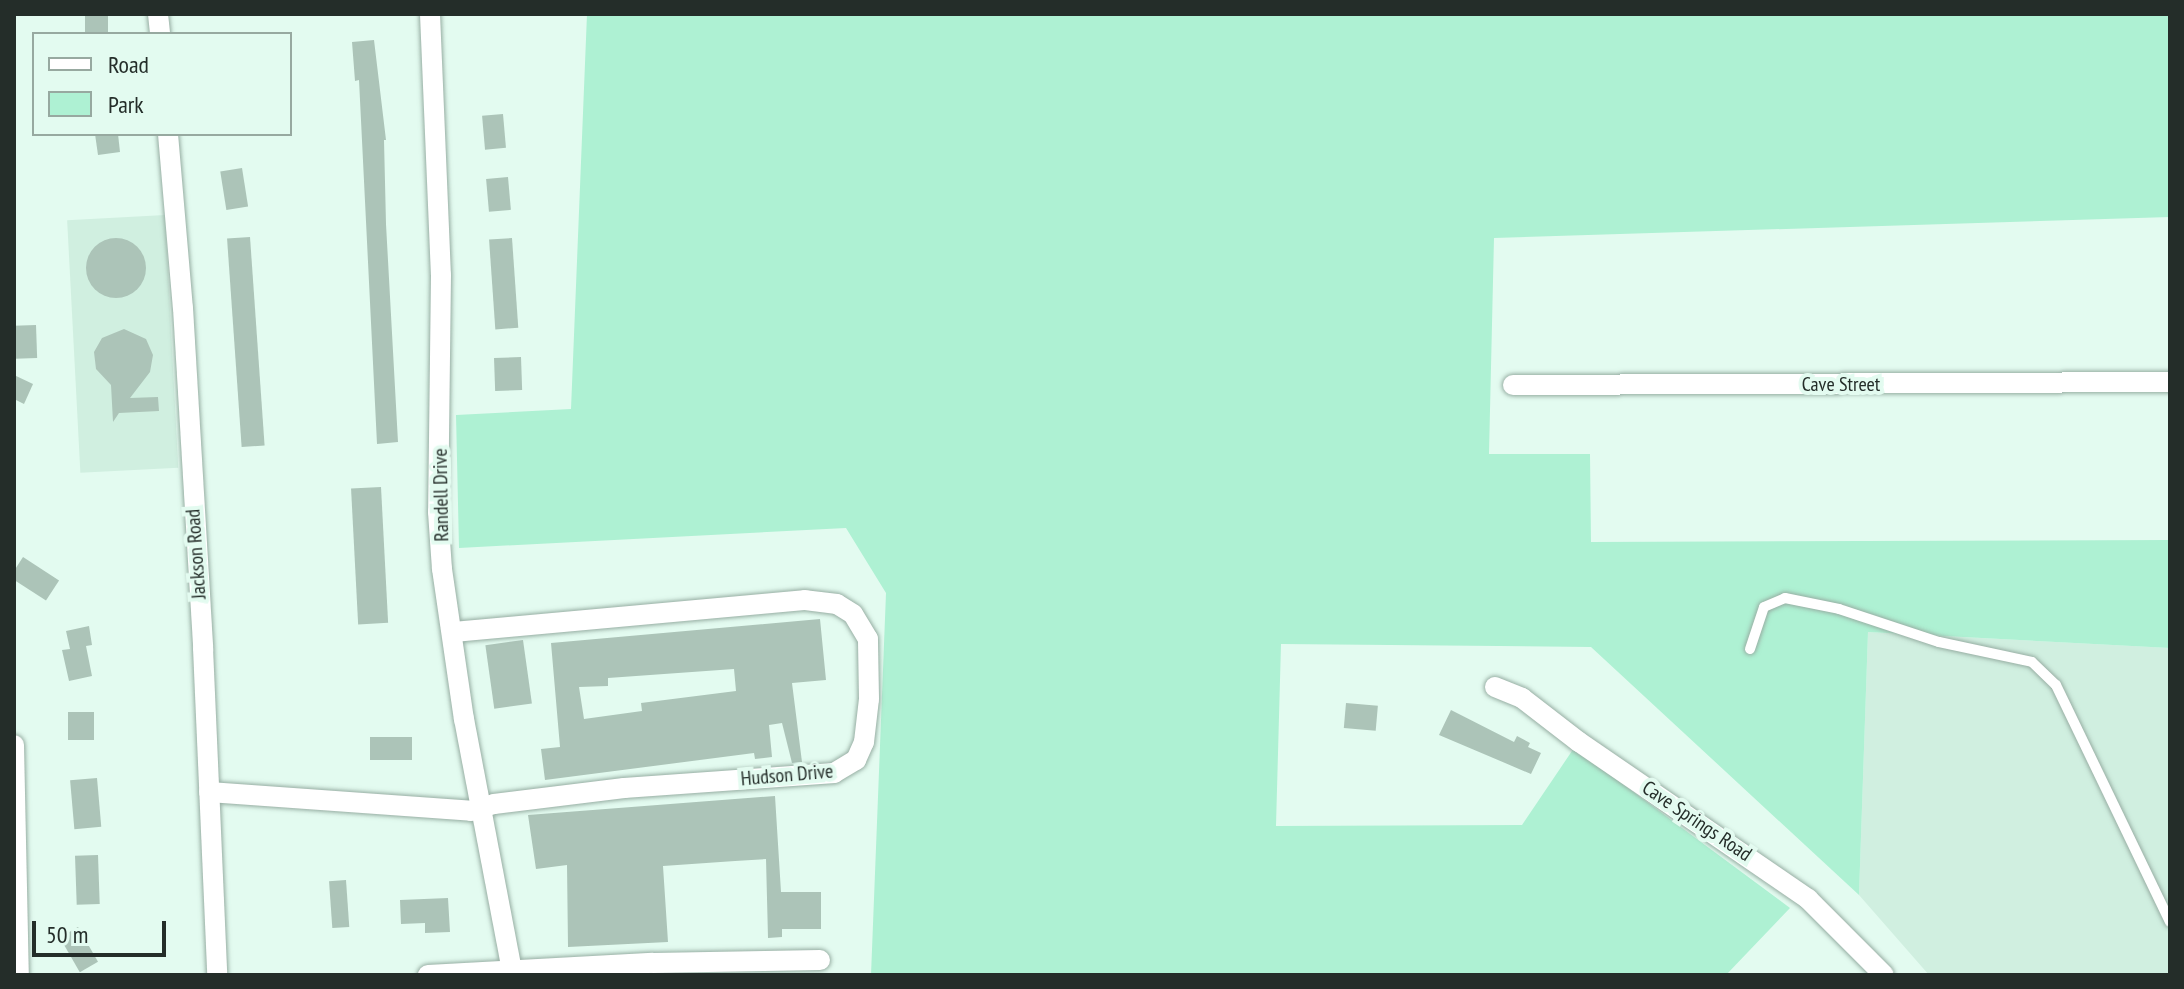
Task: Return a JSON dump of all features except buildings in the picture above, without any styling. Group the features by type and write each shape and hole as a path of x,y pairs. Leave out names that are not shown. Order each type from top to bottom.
{"street":[{"name":"Randell Drive","path":"430,14 441,275 438,512 452,632 480,808 513,973"},
{"name":"Jackson Road","path":"168,136 183,308 217,975"},
{"name":"Cave Street","path":"1513,385 2170,382"},
{"name":"Hudson Drive","path":"209,792 461,811 624,788 834,773 856,760 864,742 869,699 868,639 853,614 837,604 805,600 452,632"},
{"name":"Cave Springs Road","path":"1495,687 1522,698 1579,742 1808,899 1884,975"},
{"path":"14,745 19,975"},
{"path":"428,975 810,965"}],"lane":[{"path":"1750,649 1764,607 1785,598 1839,609 1939,642 2032,662 2056,685 2170,922"}],"shaded area":[{"path":"165,215 178,468 80,473 67,220"},
{"path":"1868,632 2170,648 2170,975 1929,975 1859,895"}],"green space":[{"path":"587,14 2170,14 2170,217 1494,238 1489,454 1590,454 1591,542 2170,540 2170,648 1868,632 1859,895 1591,647 1281,644 1276,826 1522,825 1574,748 1790,908 1726,975 871,975 886,593 846,528 459,548 456,415 571,409"}]}
